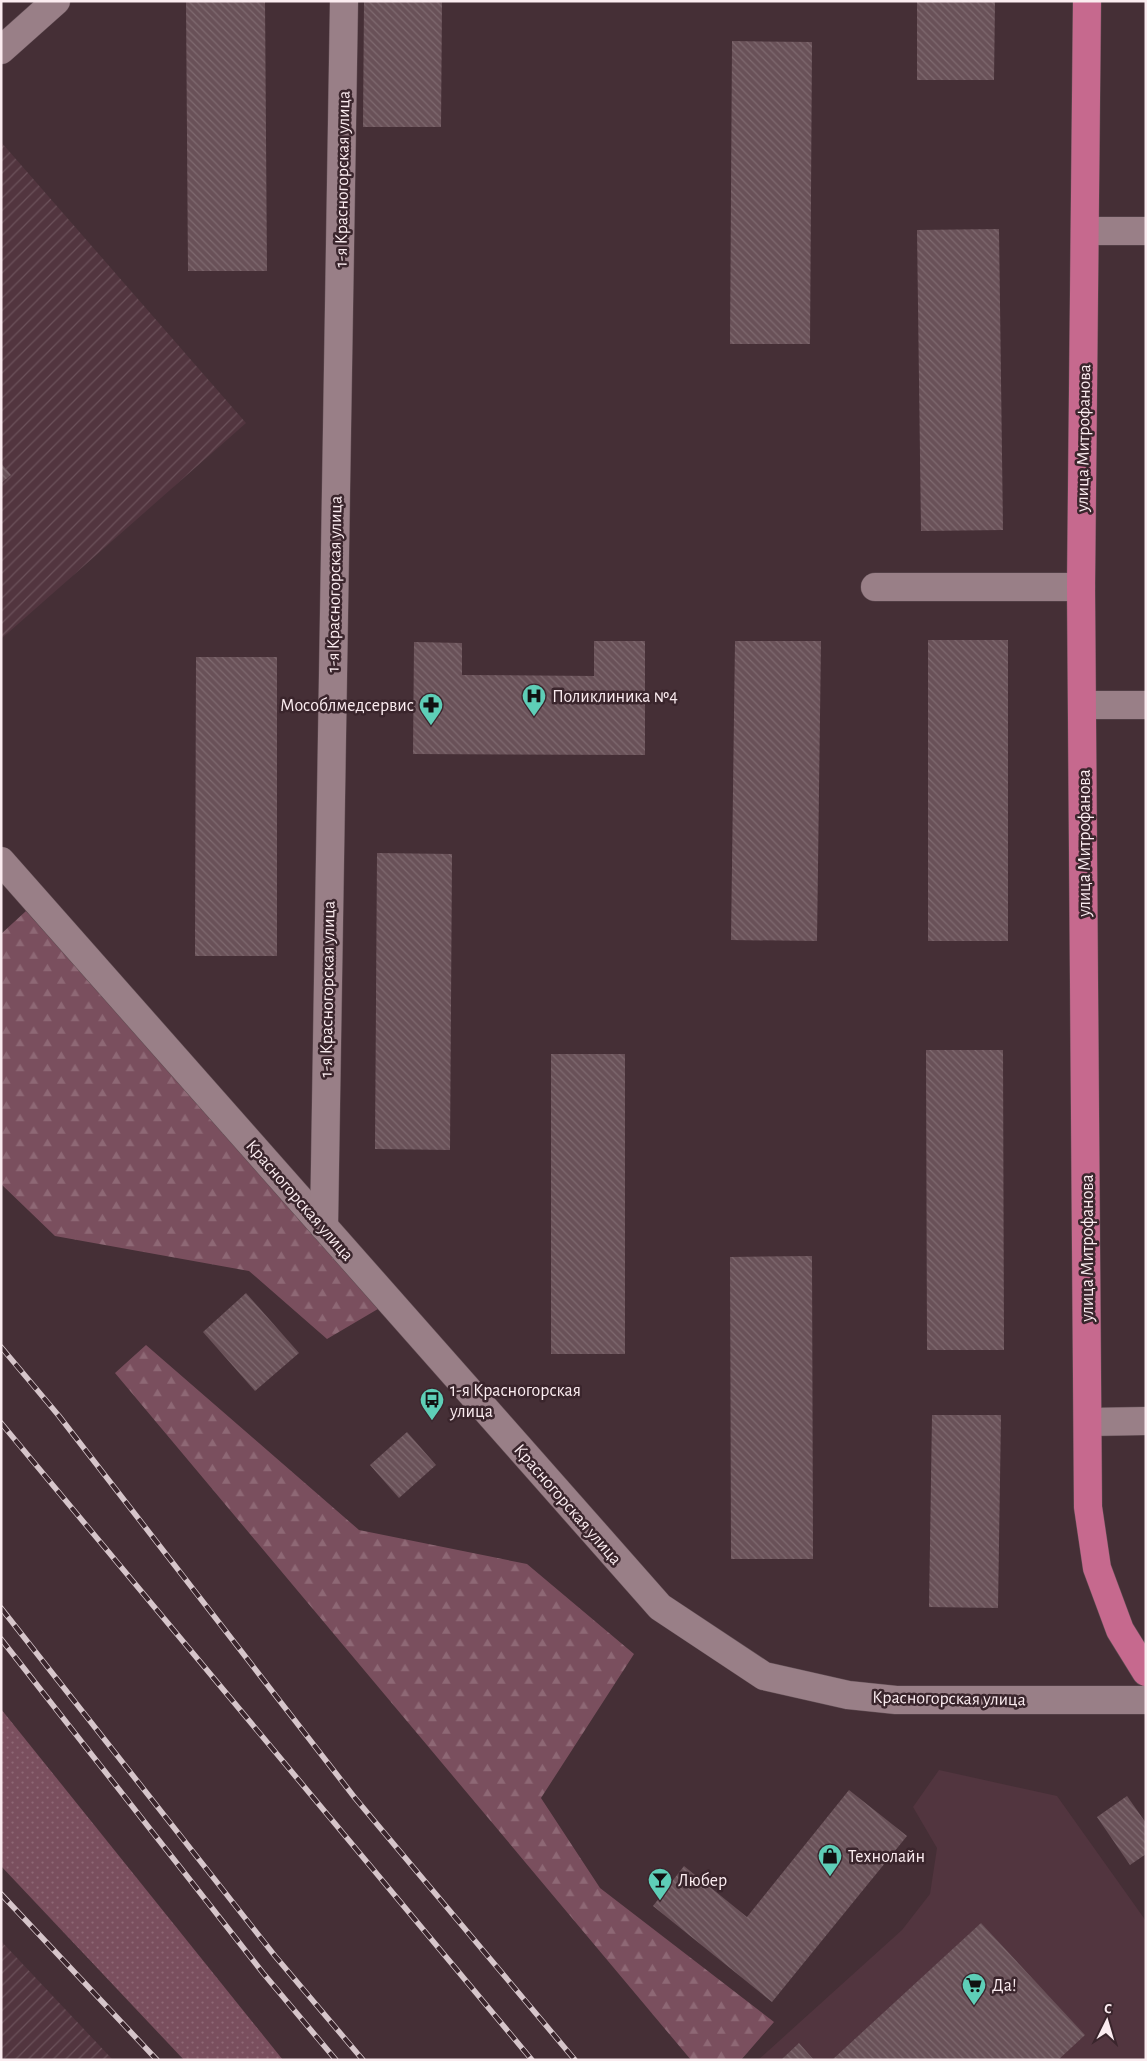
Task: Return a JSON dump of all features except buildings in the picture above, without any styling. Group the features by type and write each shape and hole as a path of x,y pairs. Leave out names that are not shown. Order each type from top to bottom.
{"main road":[{"name":"улица Митрофанова","path":"1087,1 1081,587 1089,1422 1088,1507 1097,1568 1120,1630 1146,1672"}],"street":[{"name":"1-я Красногорская улица","path":"324,1227 344,1"},
{"path":"1,50 50,3"},
{"path":"1085,231 1146,231"},
{"path":"875,587 1081,587"},
{"path":"1083,705 1146,705"},
{"name":"Красногорская улица","path":"1,862 660,1607 764,1676 848,1695 896,1700 1146,1700"},
{"path":"1089,1422 1146,1421"}],"shaded area":[{"path":"1,142 246,423 1,639"},
{"path":"939,1770 1057,1796 1146,1921 1146,2060 758,2060 902,1930 930,1894 937,1848 913,1807"},
{"path":"1,1941 113,2060 1,2060"}],"green space":[{"path":"26,911 383,1306 327,1339 249,1271 55,1236 1,1184 1,934"},
{"path":"146,1345 359,1530 527,1564 634,1654 541,1798 600,1888 774,2022 741,2060 691,2060 115,1373"},
{"path":"1,1709 283,2060 184,2060 1,1866"}],"railway":[{"path":"1,1347 59,1416 355,1798 575,2060"},
{"path":"1,1423 532,2060"},
{"path":"1,1608 275,1956 363,2060"},
{"path":"1,1639 263,1973 336,2060"},
{"path":"1,1894 157,2060"}],"place":[{"name":"Поликлиника №4","path":"534,717"},
{"name":"Мособлмедсервис","path":"431,726"},
{"name":"1-я Красногорская улица","path":"432,1421"},
{"name":"Технолайн","path":"830,1877"},
{"name":"Любер","path":"660,1901"},
{"name":"Да!","path":"974,2006"}]}
